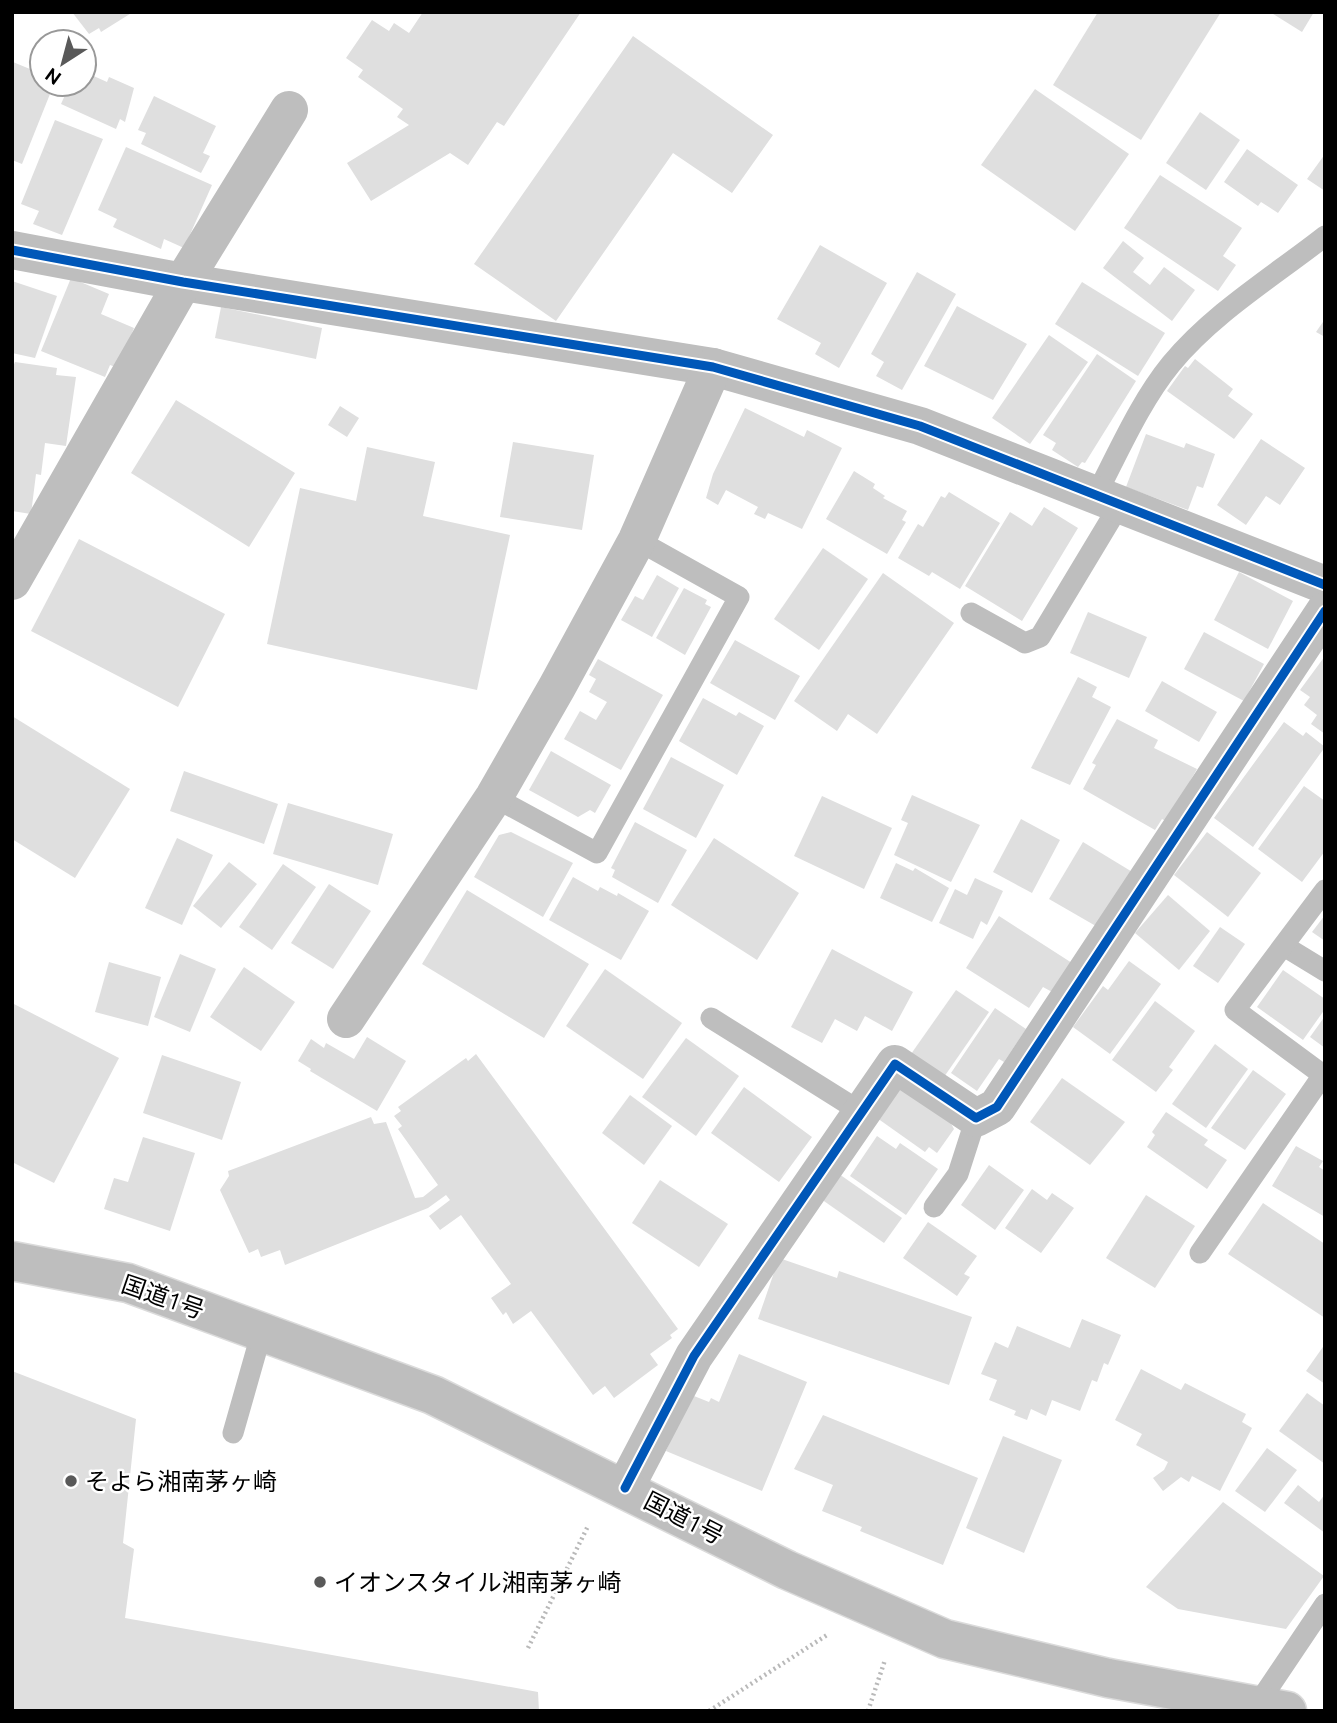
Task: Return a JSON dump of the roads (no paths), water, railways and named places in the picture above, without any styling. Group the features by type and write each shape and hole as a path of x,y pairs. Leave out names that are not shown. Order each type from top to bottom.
{"main road":[{"path":"12,581 183,282 289,110"},
{"path":"12,250 183,282 713,367 920,426 1325,585"},
{"path":"346,1019 494,797 637,540 713,367"},
{"path":"625,1488 694,1356 895,1064 976,1118 997,1107 1325,611"},
{"name":"国道1号","path":"12,1261 128,1283 433,1395 788,1570 945,1639 1108,1678 1272,1708"}],"lane":[{"path":"971,613 1025,643 1040,637 1108,499 1146,402 1171,363 1213,323 1325,236"},
{"path":"494,797 597,853 738,597 637,540"},
{"path":"1200,1252 1323,1074 1235,1010 1325,890"},
{"path":"1284,946 1325,971"},
{"path":"711,1018 861,1112"},
{"path":"934,1208 958,1174 976,1118"},
{"path":"233,1433 262,1331"},
{"path":"1272,1708 1325,1604"}],"place":[{"name":"そよら湘南茅ヶ崎","path":"71,1481"},
{"name":"イオンスタイル湘南茅ヶ崎","path":"320,1582"}]}
